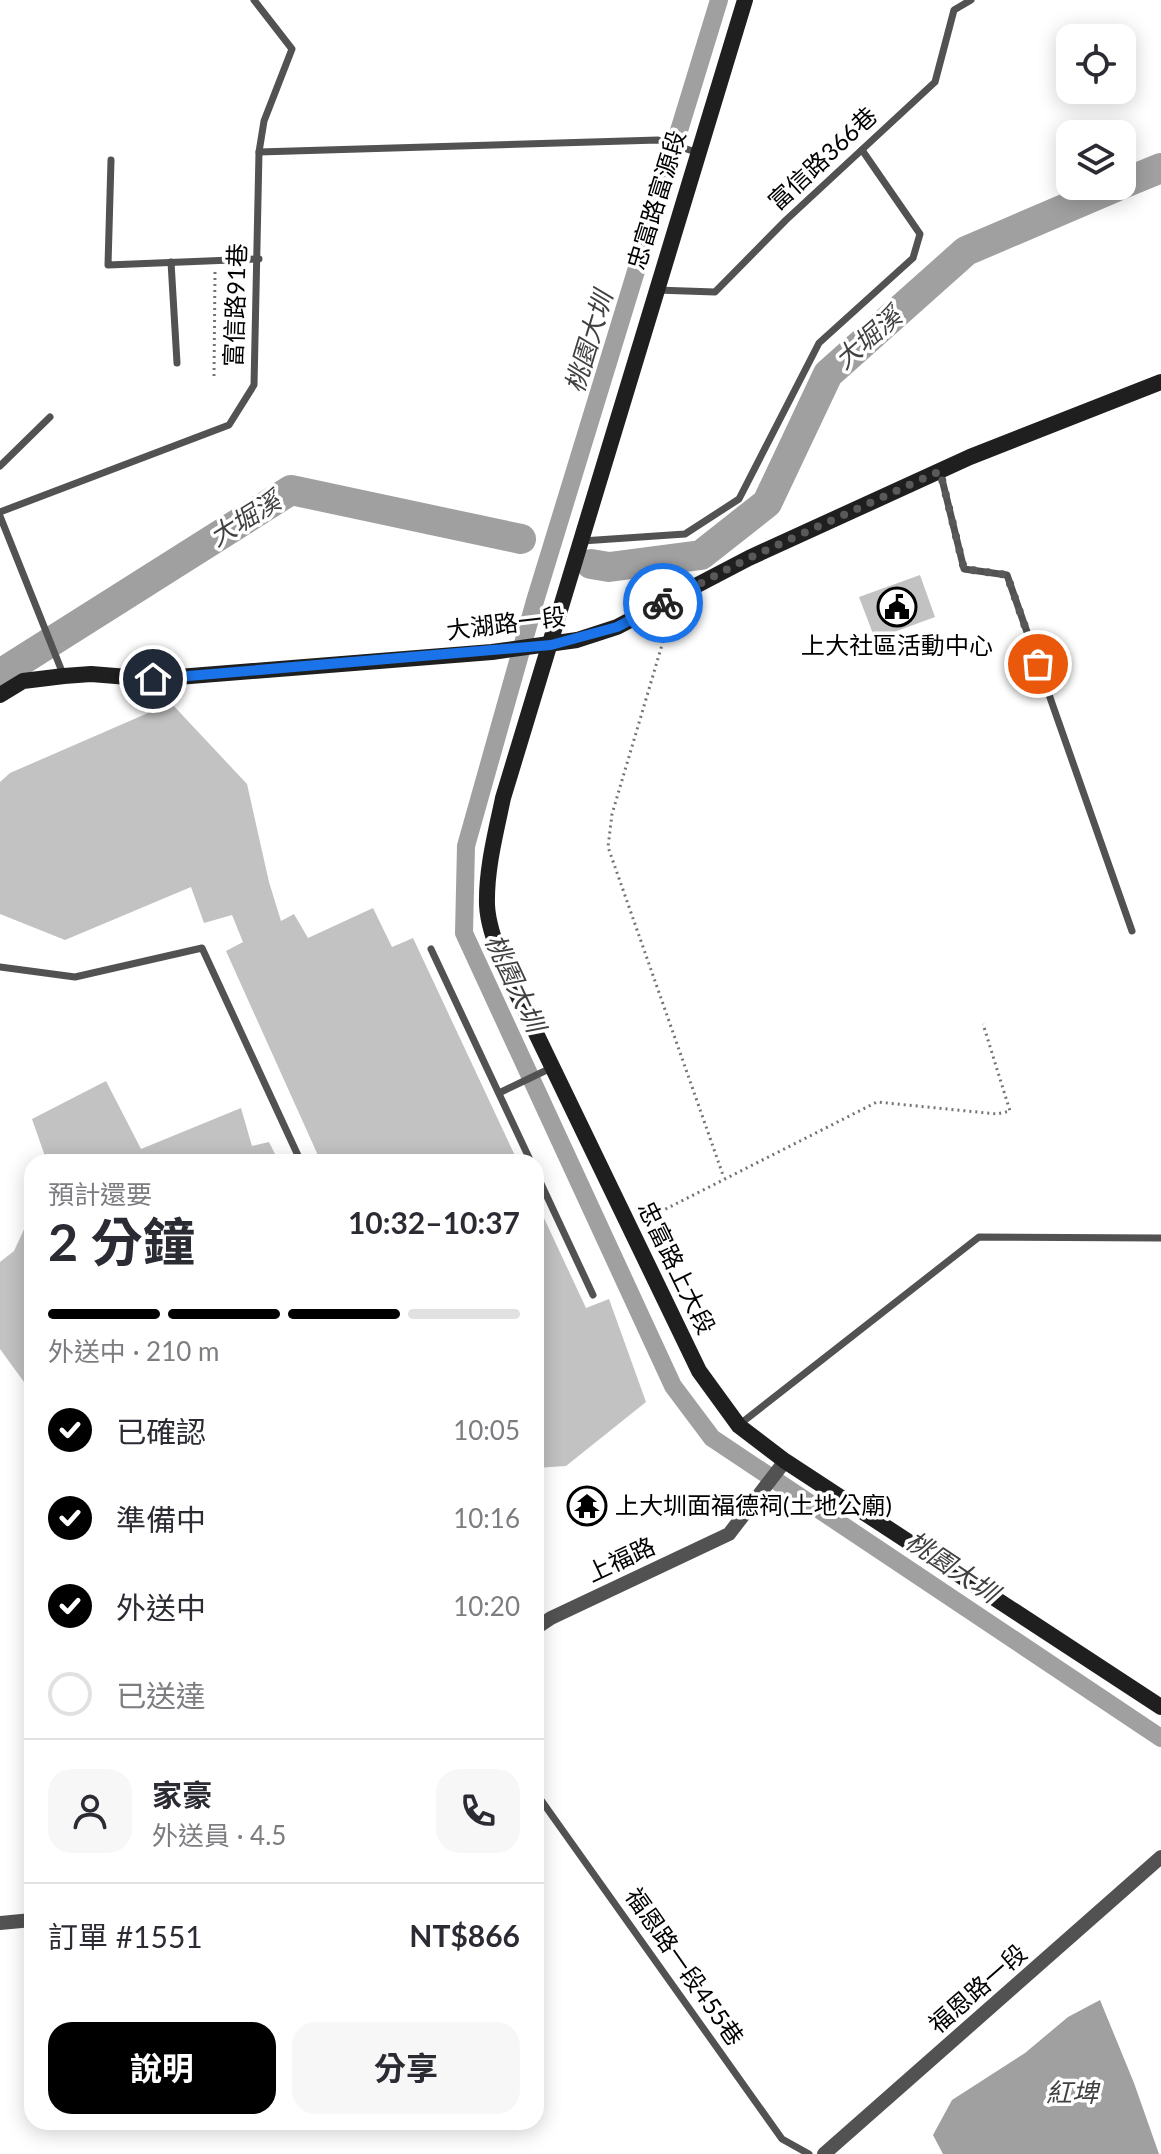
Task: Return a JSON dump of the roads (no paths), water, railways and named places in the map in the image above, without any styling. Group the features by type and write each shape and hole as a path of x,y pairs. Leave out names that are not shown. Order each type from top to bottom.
{"street":[{"name":"忠富路富源段","path":"551,645 655,290 691,151 745,0"},
{"name":"大湖路一段","path":"0,695 23,681 64,676 91,674 153,679 551,645 617,627 749,558 940,471 1161,382"},
{"name":"忠富路上大段","path":"551,645 503,798 492,853 487,905 504,967 550,1069 699,1371 739,1426 782,1466 1161,1707"},
{"name":"上福路","path":"544,1623 729,1534 782,1466"},
{"name":"福恩路一段","path":"824,2154 1161,1857"},
{"path":"0,1923 24,1921"}],"lane":[{"name":"富信路91巷","path":"0,514 229,425 254,385 259,152 264,121 292,49 254,0"},
{"name":"富信路366巷","path":"655,290 715,292 935,82 954,10 971,0"},
{"path":"259,152 658,140 691,151"},
{"path":"582,541 685,534 739,499 819,343 913,258 920,234 862,150"},
{"path":"111,160 108,265 259,259"},
{"path":"171,262 177,363"},
{"path":"0,466 50,417"},
{"path":"940,471 964,569 1007,575 1132,931"},
{"path":"0,514 64,676"},
{"path":"0,967 75,977 202,948 297,1154"},
{"path":"431,949 527,1154"},
{"path":"499,1093 550,1069"},
{"path":"544,1190 593,1295"},
{"path":"739,1426 979,1237 1161,1238"},
{"name":"福恩路一段455巷","path":"544,1804 782,2139 809,2154"}],"water":[{"name":"紅埤","path":"1100,2000 1159,2154 943,2154 933,2135 952,2100 1025,2053 1068,2017"}],"waterway":[{"name":"桃園大圳","path":"719,0 535,601 466,846 464,933 673,1386 712,1438 1161,1738"},
{"name":"大堀溪","path":"1136,178 1161,168"},
{"name":"大堀溪","path":"591,564 609,567 701,555 767,503 828,374 966,251 1085,200"},
{"name":"大堀溪","path":"0,674 291,490 521,539"}],"place":[{"name":"上大社區活動中心","path":"897,607"},
{"name":"上大圳面福德祠(土地公廟)","path":"587,1506"}]}
